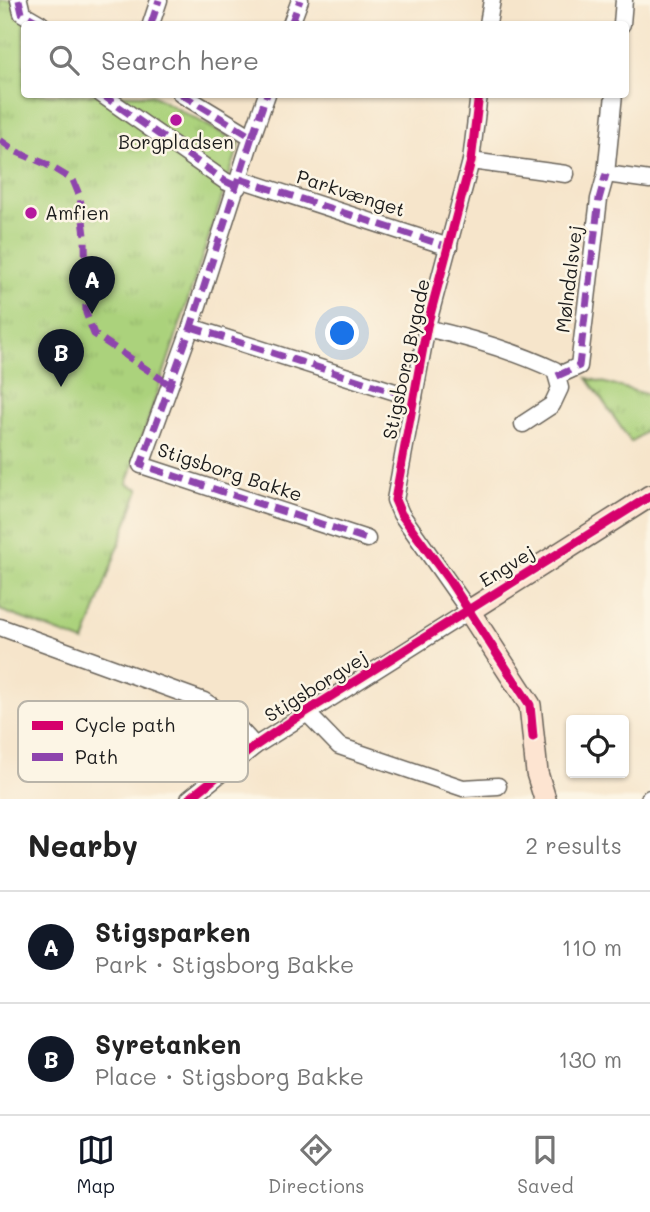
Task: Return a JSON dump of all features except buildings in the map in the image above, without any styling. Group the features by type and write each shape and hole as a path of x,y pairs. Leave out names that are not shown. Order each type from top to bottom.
{"street":[{"path":"19,0 22,13 36,21"},
{"path":"152,21 159,0"},
{"path":"292,21 300,0"},
{"path":"488,21 492,0"},
{"path":"622,21 624,0"},
{"name":"Parkvænget","path":"107,98 225,181 449,247"},
{"path":"188,98 252,137"},
{"name":"Stigsborg Bakke","path":"266,98 191,327 141,466 367,539"},
{"name":"Stigsborg Bygade","path":"469,611 401,514 395,500 426,328 471,161 479,98"},
{"name":"Mølndalsvej","path":"557,376 579,366 599,200 606,174 614,98"},
{"path":"471,161 566,174"},
{"path":"606,174 650,180"},
{"path":"191,327 414,398"},
{"name":"Stigsborg Bygade","path":"426,328 460,335 522,354 555,370 557,376"},
{"path":"523,424 552,405 560,388 557,376"},
{"name":"Engvej","path":"545,799 537,773 530,705 469,611 650,496"},
{"name":"Stigsborgvej","path":"248,752 469,611"},
{"name":"Stigsborgvej","path":"0,627 204,701"},
{"path":"307,713 339,746 463,788 498,786"},
{"name":"Stigsborgvej","path":"248,738 255,746"},
{"name":"Stigsborgvej","path":"188,799 209,782"}],"green space":[{"path":"0,0 12,0 27,21 21,21 21,98 158,98 240,143 127,484 139,489 84,642 0,610"},
{"path":"587,378 650,395 650,428 631,442"}],"marked path":[{"path":"19,0 22,13 36,21"},
{"path":"152,21 159,0"},
{"path":"292,21 300,0"},
{"path":"107,98 225,181 238,187"},
{"path":"188,98 252,137 191,327 141,465 367,539"},
{"path":"252,137 266,98"},
{"path":"0,140 17,152 46,164 73,180 80,197 85,235 86,313 94,334 170,385"},
{"path":"557,376 579,366 599,199 606,174"},
{"path":"240,179 449,247"},
{"path":"191,327 414,398"}],"cycle path":[{"path":"479,98 471,161 427,326 395,500 401,514 449,580 530,705 533,737"},
{"path":"248,752 290,722 650,496"},
{"path":"189,799 210,782"}],"place":[{"name":"Borgpladsen","path":"176,120"},
{"name":"Amfien","path":"31,213"},
{"name":"Stigsparken","path":"92,314"},
{"name":"Syretanken","path":"61,387"}]}
